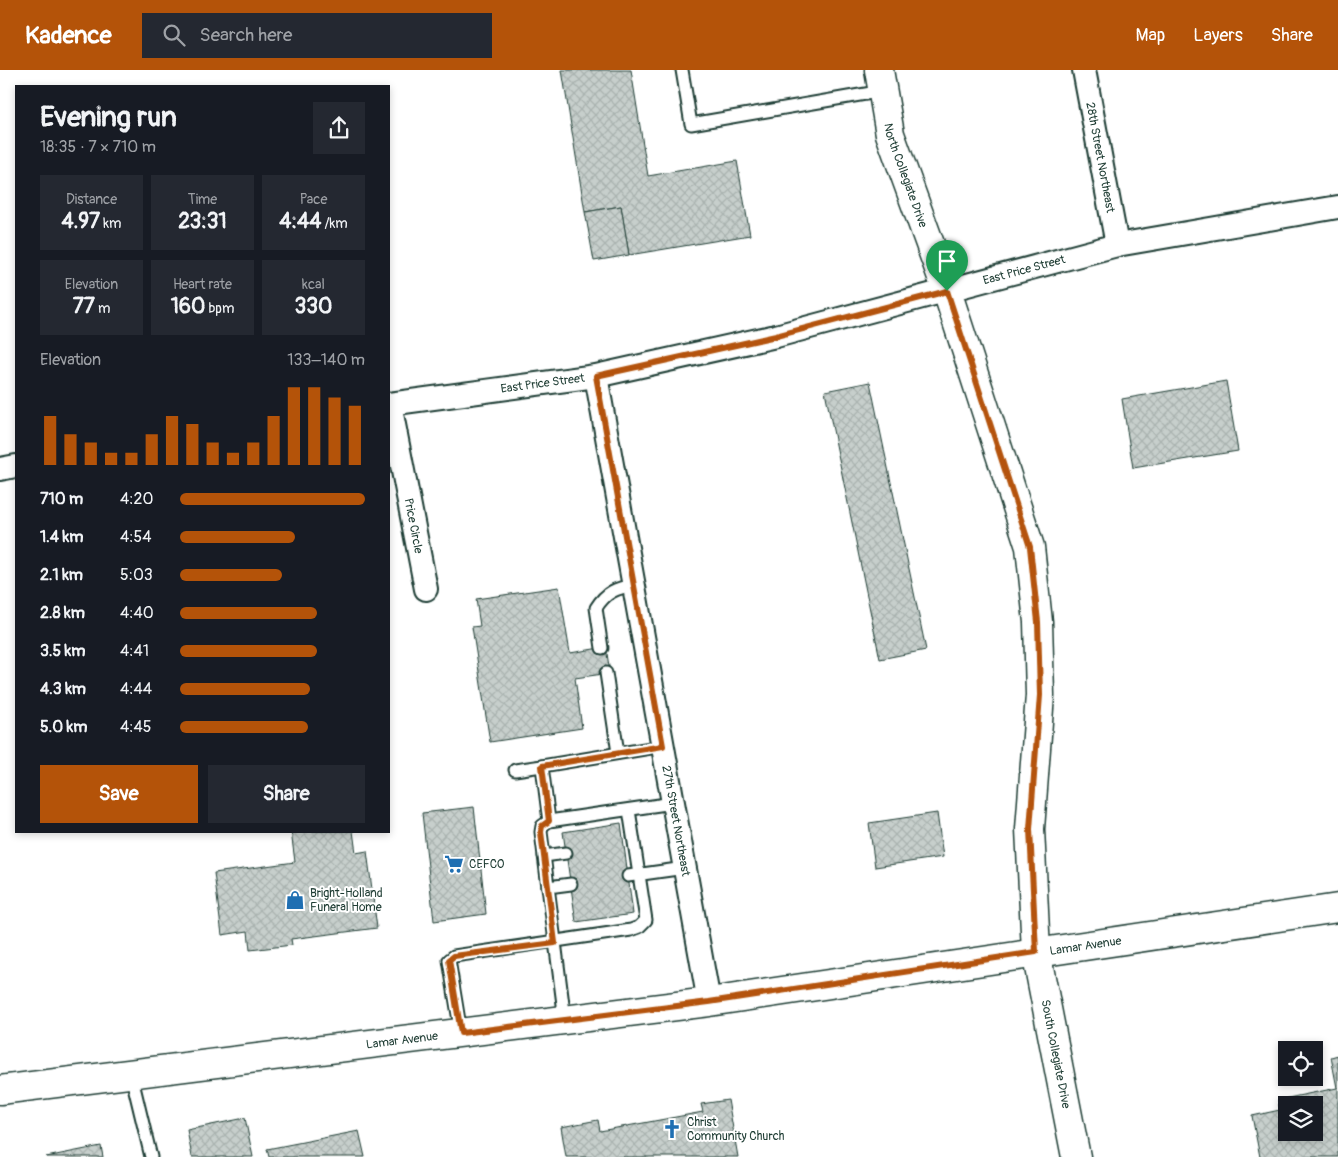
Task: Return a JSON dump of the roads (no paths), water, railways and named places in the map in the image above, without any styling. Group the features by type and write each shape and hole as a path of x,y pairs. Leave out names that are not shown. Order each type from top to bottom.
{"main road":[{"name":"North Collegiate Drive","path":"881,80 890,134 947,291 1030,547 1038,622 1040,695 1030,829 1036,952"},
{"name":"Lamar Avenue","path":"0,1090 709,1002 1338,908"},
{"name":"South Collegiate Drive","path":"1036,952 1076,1157"}],"street":[{"name":"28th Street Northeast","path":"1084,70 1117,245"},
{"name":"East Price Street","path":"390,404 596,376 776,336 1117,245 1338,207"},
{"name":"27th Street Northeast","path":"596,376 709,1002"},
{"name":"Price Circle","path":"390,409 426,588"},
{"path":"0,469 15,466"}],"lane":[{"path":"682,70 691,124 881,80"},
{"path":"602,648 596,608 605,595 618,588 634,585"},
{"path":"606,673 618,753"},
{"path":"515,770 663,746"},
{"path":"542,766 549,821"},
{"path":"565,1020 541,832 542,826 549,821 673,803"},
{"path":"461,1033 449,960 454,956 555,943 639,927 646,920 634,876 629,843 629,810"},
{"path":"544,856 566,853"},
{"path":"634,876 685,868"},
{"path":"548,887 571,884"},
{"path":"131,1074 151,1157"}],"place":[{"name":"CEFCO","path":"454,864"},
{"name":"Bright-Holland Funeral Home","path":"295,900"},
{"name":"Christ Community Church","path":"672,1129"}]}
